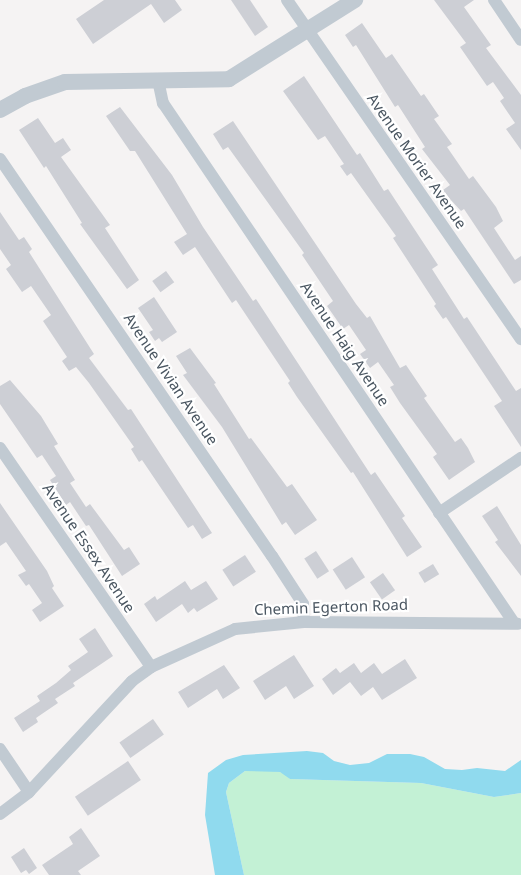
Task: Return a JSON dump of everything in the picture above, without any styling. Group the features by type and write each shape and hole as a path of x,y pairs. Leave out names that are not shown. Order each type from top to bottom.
{"street":[{"name":"Avenue Morier Avenue","path":"287,0 521,340"},
{"path":"0,110 24,96 65,82 230,79 355,0"},
{"path":"494,0 521,40"},
{"name":"Avenue Haig Avenue","path":"158,80 163,103 439,513 517,624"},
{"name":"Avenue Vivian Avenue","path":"0,159 272,556 303,604 304,622"},
{"name":"Avenue Essex Avenue","path":"0,448 151,667"},
{"path":"439,513 521,458"},
{"name":"Chemin Egerton Road","path":"0,814 29,792 118,695 151,667 235,629 304,622 517,624"},
{"path":"0,749 29,792"}],"green space":[{"path":"263,769 285,773 290,779 421,783 494,797 521,793 521,875 244,875 226,792 229,783 245,771"}],"water":[{"path":"307,751 323,753 334,761 350,765 369,763 387,754 410,754 424,757 445,769 462,770 477,768 505,771 521,760 521,793 494,797 421,783 290,779 280,772 245,771 229,783 226,792 244,875 215,875 205,815 208,773 226,760 243,755"}],"building":[{"path":"104,0 175,0 182,10 164,23 151,4 93,44 76,19"},
{"path":"231,0 250,0 268,27 255,36"},
{"path":"434,0 474,0 464,7 491,45 486,48 521,95 521,150 506,129 515,123 500,101 504,98 493,82 487,86 460,47 466,43"},
{"path":"362,23 386,58 392,54 421,96 424,94 439,116 434,119 452,144 447,147 469,179 473,176 496,207 503,221 494,228 515,260 521,256 521,280 514,284 464,209 461,211 443,190 450,185 422,149 425,147 398,105 395,107 356,45 353,47 345,35"},
{"path":"304,76 357,155 360,153 384,191 388,189 438,265 432,269 464,319 467,317 516,391 521,388 521,447 494,406 502,401 446,317 443,319 434,306 436,304 393,238 396,236 351,173 347,176 340,166 344,164 325,136 318,140 283,91"},
{"path":"120,107 172,175 203,227 253,301 256,299 371,475 375,472 405,516 402,518 422,547 407,557 353,472 351,473 297,397 288,383 290,381 236,300 232,303 195,247 183,255 174,242 187,234 135,151 130,151 106,116"},
{"path":"38,118 55,143 63,138 71,150 61,157 110,225 105,228 139,280 127,289 80,224 82,223 46,166 44,168 19,130"},
{"path":"233,121 356,304 367,318 370,316 400,368 406,365 427,396 424,398 455,442 461,438 468,448 475,462 449,480 433,457 437,454 400,403 390,387 394,385 378,362 370,368 360,354 366,350 349,325 343,329 327,306 333,301 302,255 304,253 228,147 223,150 213,134"},
{"path":"0,212 19,240 24,237 32,249 29,252 94,354 89,358 128,410 131,409 212,533 202,539 193,525 188,528 142,460 139,462 131,449 134,447 89,383 76,367 69,371 62,361 67,357 43,321 51,315 31,286 22,292 6,269 11,265 0,249"},
{"path":"166,271 174,282 160,292 152,281"},
{"path":"154,297 177,332 162,342 159,338 155,341 149,332 153,330 138,308"},
{"path":"190,348 216,383 214,384 249,439 251,438 287,487 292,484 317,520 295,535 286,522 282,525 222,427 183,375 187,373 176,356"},
{"path":"10,380 41,416 58,444 54,446 75,480 70,483 86,507 90,504 124,550 129,547 140,564 122,576 89,525 86,526 70,502 66,505 50,480 56,476 42,455 37,458 0,404 0,386"},
{"path":"0,503 47,571 54,586 52,588 64,606 40,622 32,610 42,603 29,584 26,586 18,575 26,571 6,542 0,546"},
{"path":"497,506 521,545 521,576 495,542 498,540 482,516"},
{"path":"316,551 329,571 317,579 304,559"},
{"path":"245,555 256,572 233,586 222,570"},
{"path":"352,557 365,577 346,590 333,570"},
{"path":"433,564 439,574 425,583 418,573"},
{"path":"383,573 395,590 382,599 370,582"},
{"path":"185,581 191,590 206,581 218,599 197,612 194,608 188,613 182,604 156,622 144,604 155,596 157,600"},
{"path":"95,628 113,656 73,683 75,686 55,699 58,703 36,718 38,722 23,732 14,718 40,701 37,696 56,683 71,670 68,666 88,652 79,639"},
{"path":"294,655 314,686 294,699 286,686 265,700 253,681"},
{"path":"405,659 417,678 382,700 373,687 361,696 350,682 333,695 322,679 336,668 340,673 354,663 361,673 374,663 382,674"},
{"path":"224,665 240,688 223,699 217,689 188,708 178,692"},
{"path":"153,719 164,735 130,758 119,743"},
{"path":"128,761 141,780 88,816 75,797"},
{"path":"81,828 100,856 78,871 81,875 49,875 42,865 73,844 69,837"},
{"path":"24,848 37,868 29,874 26,870 21,873 11,857"}]}
